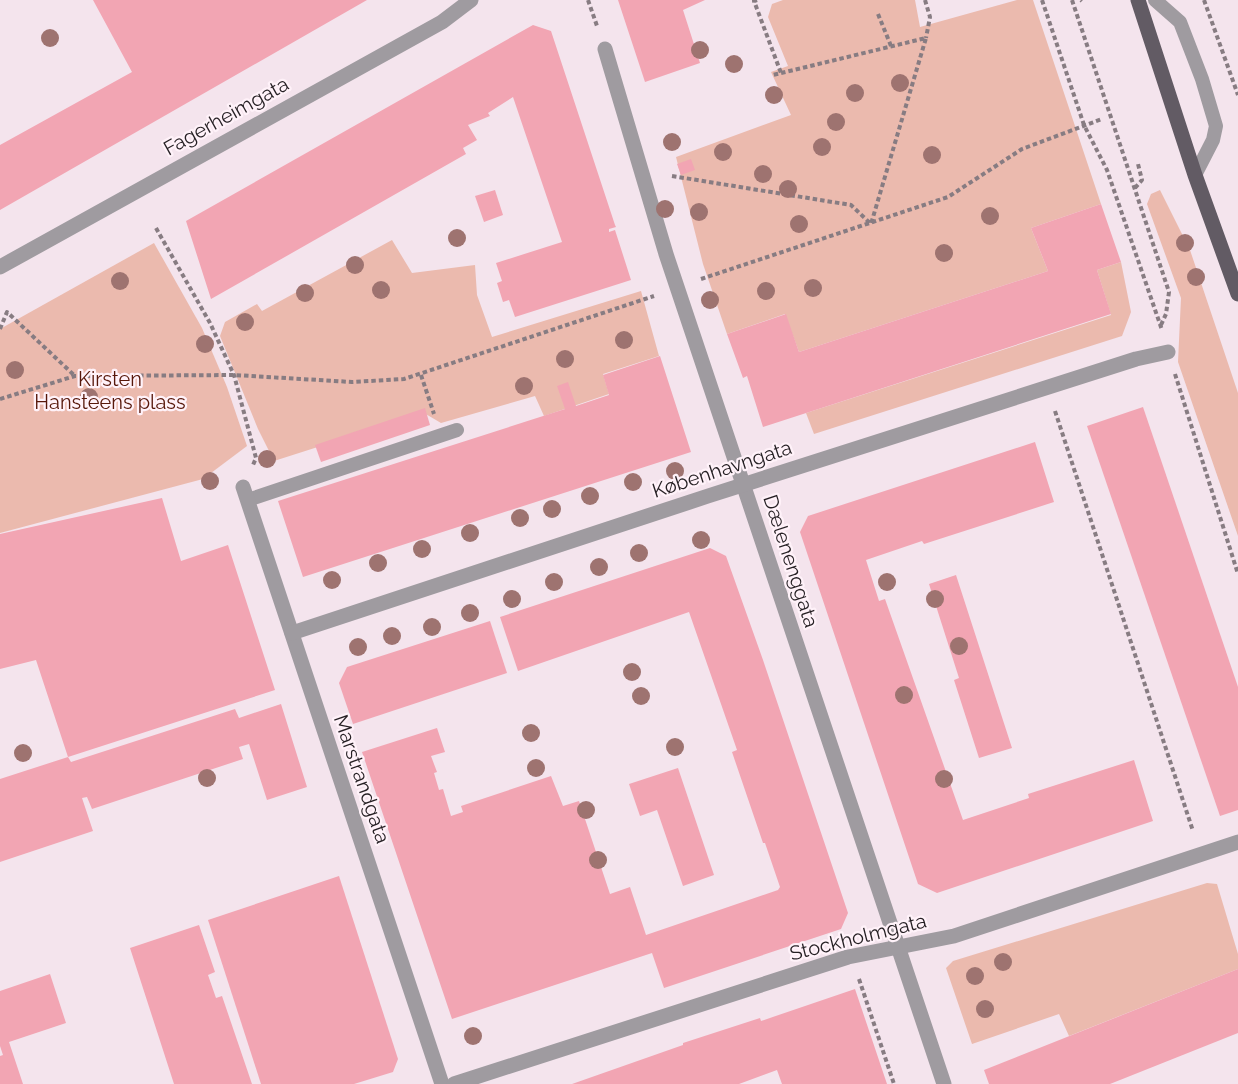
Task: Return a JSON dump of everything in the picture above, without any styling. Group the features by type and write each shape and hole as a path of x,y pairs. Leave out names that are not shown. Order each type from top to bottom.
{"main road":[{"path":"1138,0 1195,175 1238,294"}],"street":[{"name":"Fagerheimgata","path":"0,267 442,22 471,0"},
{"name":"Dælenenggata","path":"604,49 666,254 944,1084"},
{"name":"Københavngata","path":"292,633 1047,387 1136,359 1168,352"},
{"name":"Marstrandgata","path":"245,494 442,1084"},
{"name":"Stockholmgata","path":"454,1084 851,957 954,936 1238,842"}],"lane":[{"path":"1155,0 1180,22 1202,79 1216,126 1213,140 1195,175"},
{"path":"245,494 457,430"}],"path":[{"path":"757,0 754,1 781,73"},
{"path":"871,224 926,38 930,17 925,0"},
{"path":"1042,0 1084,125 1107,170 1161,326 1238,574"},
{"path":"1072,0 1169,292 1166,314 1161,326"},
{"path":"1204,0 1238,95"},
{"path":"878,14 891,46"},
{"path":"773,75 926,38"},
{"path":"693,282 948,198 1022,149 1102,119"},
{"path":"1135,189 1142,180 1138,164"},
{"path":"672,176 851,205 871,224"},
{"path":"156,228 210,323 234,375 256,458 245,494"},
{"path":"0,399 75,376 234,375 352,382 404,380 660,294"},
{"path":"0,329 6,312 75,376"},
{"path":"421,375 441,435"},
{"path":"1047,387 1201,855"},
{"path":"851,957 894,1084"}],"green space":[{"path":"783,0 915,0 920,27 1017,0 1033,0 1101,204 1031,228 1048,271 799,352 785,314 727,334 703,264 676,157 791,115 771,72 788,66 768,17 772,4"},
{"path":"1160,190 1190,250 1238,393 1238,536 1178,362 1181,298 1147,204 1151,194"},
{"path":"392,240 412,273 475,265 477,295 492,337 641,291 659,356 603,374 609,394 544,416 535,396 441,423 424,413 274,461 258,429 220,336 225,322 257,304 262,311"},
{"name":"Kirsten Hansteens plass","path":"154,243 202,328 227,387 247,446 203,479 0,533 0,329"},
{"path":"1121,262 1131,312 1122,336 814,434 806,413 1111,315 1097,270"},
{"path":"1207,883 1217,884 1238,954 1238,969 1069,1036 1059,1014 972,1044 946,968 953,961"}],"building":[{"path":"93,0 367,0 0,210 0,145 132,72"},
{"path":"618,0 705,0 683,10 700,63 645,82"},
{"path":"533,25 551,31 616,227 609,229 609,232 615,230 631,280 515,317 509,300 503,302 497,283 502,281 496,263 562,242 513,97 488,113 490,116 468,125 477,140 463,148 466,154 211,299 186,221"},
{"path":"691,159 695,170 681,175 677,164"},
{"path":"495,190 503,215 484,222 475,196"},
{"path":"1101,204 1121,262 1097,270 1111,314 763,427 747,376 743,378 727,334 786,314 799,352 1048,271 1031,228"},
{"path":"660,356 691,452 303,577 278,501 565,409 557,386 568,382 576,406 609,395 603,375"},
{"path":"1143,407 1238,687 1238,810 1220,816 1087,426"},
{"path":"425,408 430,425 321,462 315,445"},
{"path":"1035,442 1054,502 924,544 922,541 866,560 879,601 885,599 963,820 1029,798 1028,794 1134,760 1153,821 937,893 918,884 800,532 808,516"},
{"path":"162,498 181,561 228,545 275,690 68,757 36,660 0,669 0,534"},
{"path":"710,548 726,556 763,660 848,913 841,929 664,988 652,953 452,1019 362,752 437,728 445,752 431,756 437,772 434,773 439,790 443,789 451,816 463,812 461,806 551,776 563,806 579,801 610,894 630,887 646,935 778,890 780,887 732,752 737,750 689,612 518,671 500,617"},
{"path":"956,575 1012,748 979,758 954,680 959,678 929,584"},
{"path":"490,621 507,673 353,724 339,683 347,667"},
{"path":"281,704 307,787 267,800 249,744 239,747 243,759 92,809 87,797 82,798 93,831 0,862 0,779 68,757 71,762 235,709 239,718"},
{"path":"678,768 714,875 683,886 657,810 640,816 629,784"},
{"path":"339,876 398,1059 393,1072 354,1084 261,1084 208,920"},
{"path":"199,925 215,972 208,975 216,998 222,996 252,1084 174,1084 130,948"},
{"path":"1238,969 1238,1033 1110,1084 989,1084 984,1070"},
{"path":"50,974 66,1023 9,1042 23,1084 0,1084 0,1056 3,1055 0,1046 0,991"},
{"path":"855,989 887,1084 782,1084 777,1070 739,1084 572,1084 683,1045 683,1043 760,1018 761,1021"}]}
